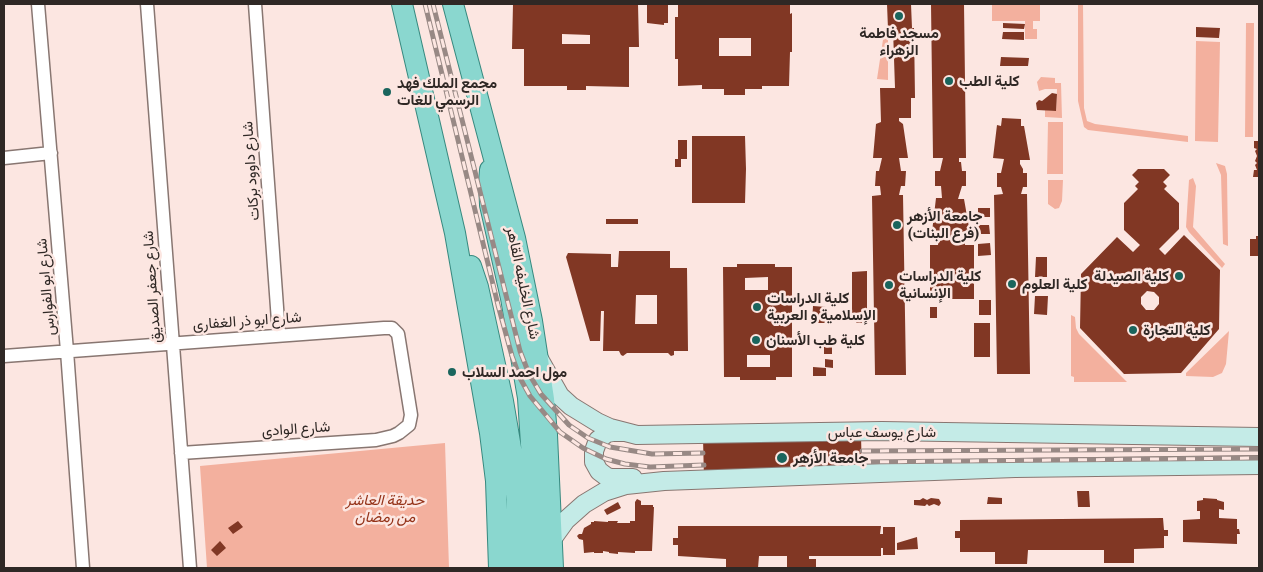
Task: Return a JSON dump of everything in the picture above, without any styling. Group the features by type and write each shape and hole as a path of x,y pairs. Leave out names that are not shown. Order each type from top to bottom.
{"main road":[{"path":"402,4 455,233 493,451 498,515 499,568"},
{"name":"شارع الخليفه القاهر","path":"453,4 524,280 538,358 548,435 553,568"},
{"path":"494,158 489,182 490,206 517,330 531,434 534,512 533,568"},
{"path":"455,233 470,264 478,287 509,430 514,460 517,499 517,568"},
{"name":"شارع يوسف عباس","path":"538,358 560,396 571,406 596,422 624,432 651,435 882,431 1259,437"},
{"path":"624,432 607,433 598,440 593,456 599,471 612,478 648,478 664,481"},
{"path":"552,538 566,520 584,504 604,492 626,485 664,481 1015,468 1259,465"}],"street":[{"name":"شارع ابو الفوارس","path":"38,4 83,568"},
{"name":"شارع جعفر الصديق","path":"147,4 190,568"},
{"name":"شارع داوود بركات","path":"255,4 280,335"},
{"path":"4,158 51,154"},
{"name":"شارع ابو ذر الغفارى","path":"4,356 384,328 395,331 400,337 411,415 409,425"},
{"name":"شارع الوادى","path":"181,452 376,440 393,436 409,425"}],"green space":[{"path":"992,4 1040,4 1040,21 1033,21 1033,29 1037,29 1037,39 1025,39 1025,21 992,21"},
{"path":"1078,4 1083,4 1084,108 1087,121 1095,124 1188,136 1188,142 1088,130 1084,127 1078,101"},
{"path":"1246,23 1254,23 1253,137 1245,137"},
{"path":"888,32 888,80 877,79 884,33"},
{"path":"1196,41 1220,42 1218,142 1195,141"},
{"path":"1041,77 1055,78 1055,83 1061,83 1062,118 1045,117 1045,110 1056,111 1057,89 1039,91 1037,82"},
{"path":"1048,122 1063,122 1063,174 1047,174"},
{"path":"1216,163 1225,166 1227,174 1228,246 1223,244 1221,175"},
{"path":"1193,178 1196,186 1193,227 1225,264 1222,268 1186,227 1189,180"},
{"path":"1048,180 1063,180 1062,201 1059,208 1055,209 1048,204"},
{"path":"1071,315 1075,317 1076,328 1079,334 1127,382 1074,382 1074,377 1071,376"},
{"path":"1229,331 1226,364 1222,373 1213,377 1186,376 1186,373"},
{"name":"حديقة العاشر من رمضان","path":"445,443 449,568 207,568 200,466"}],"building":[{"path":"513,4 638,4 639,47 629,47 629,87 586,86 586,90 567,90 567,86 524,86 524,49 512,49","holes":["562,34 590,35 590,44 562,44"]},
{"path":"647,4 668,4 668,23 664,23 664,25 647,23"},
{"path":"678,4 790,4 790,14 792,13 792,52 790,52 789,86 762,86 762,89 745,89 745,95 724,95 724,89 702,89 702,85 678,86 678,59 675,59 675,17 678,17","holes":["719,38 751,38 751,56 719,56"]},
{"path":"887,4 911,4 912,28 914,28 915,98 911,98 911,118 899,118 899,121 903,124 908,158 899,158 901,171 906,171 905,186 901,186 899,195 903,195 906,375 875,375 872,196 881,195 880,186 875,186 876,171 879,171 882,158 873,158 876,124 881,122 880,88 895,88 893,29 888,29"},
{"name":"كلية الطب","path":"931,4 964,4 966,158 959,158 959,162 961,162 962,171 966,171 966,186 962,186 958,199 964,199 970,233 964,233 965,245 974,245 974,299 930,299 930,245 938,245 939,232 932,232 936,198 942,198 941,186 935,186 935,171 940,171 943,158 933,158"},
{"path":"1003,23 1025,24 1024,29 1003,28"},
{"path":"1196,27 1220,28 1219,38 1196,37"},
{"path":"1003,32 1024,32 1024,40 1002,39"},
{"path":"1001,57 1029,58 1028,66 1000,66"},
{"path":"1052,93 1057,94 1056,111 1037,110 1036,103"},
{"name":"كلية العلوم","path":"1002,118 1021,119 1021,126 1024,126 1030,160 1020,160 1020,164 1023,173 1027,173 1027,187 1023,187 1021,194 1027,194 1030,374 997,374 994,195 1003,194 1001,187 997,187 997,173 1001,173 1004,159 993,158 997,125 1001,126"},
{"path":"692,136 745,136 745,203 692,203"},
{"path":"678,140 687,140 687,159 681,159 681,167 675,167 675,159 678,159"},
{"path":"1254,141 1259,141 1259,177 1253,177 1254,170 1257,170 1255,151 1257,149 1254,148"},
{"path":"1138,169 1164,169 1170,175 1163,182 1167,186 1164,189 1179,203 1179,229 1159,249 1165,255 1184,235 1220,270 1219,329 1181,373 1124,374 1080,328 1081,274 1117,237 1133,252 1140,245 1124,230 1124,203 1138,189 1135,186 1139,182 1132,175","holes":["1147,291 1154,292 1159,297 1159,304 1154,310 1146,310 1141,304 1141,297"]},
{"path":"978,208 990,208 990,217 978,217"},
{"path":"606,219 638,219 638,224 606,224"},
{"path":"977,225 989,225 990,234 977,234"},
{"path":"1256,236 1259,236 1259,256 1250,256 1250,239 1256,239"},
{"path":"990,243 991,255 978,256 978,244"},
{"path":"619,251 670,251 670,268 687,268 688,351 674,351 674,355 671,356 668,353 627,353 623,356 619,351 603,351 604,311 601,311 600,341 590,341 566,257 568,253 611,254 611,267 618,267","holes":["636,295 657,295 657,324 635,324"]},
{"path":"1036,257 1047,257 1047,277 1035,277"},
{"path":"737,264 775,264 775,267 792,267 792,377 776,377 776,380 740,380 740,377 724,377 723,267 737,267","holes":["768,277 768,290 745,290 745,278","747,355 770,355 770,367 747,367"]},
{"path":"867,271 867,323 856,323 856,318 852,318 852,272"},
{"path":"1035,296 1048,296 1047,315 1034,314"},
{"path":"979,300 991,300 991,315 979,315"},
{"path":"813,306 826,307 825,323 812,323"},
{"path":"930,307 937,307 937,318 930,318"},
{"path":"974,323 990,323 990,357 974,357"},
{"path":"824,346 832,346 832,354 824,354"},
{"path":"825,359 833,360 833,368 825,367"},
{"path":"813,367 826,368 826,376 813,376"},
{"name":"جامعة الأزهر","path":"861,436 862,474 704,479 703,438"},
{"path":"1077,491 1089,491 1090,507 1078,507"},
{"path":"988,497 1002,498 1002,504 987,504"},
{"path":"923,498 927,500 931,498 939,499 941,503 939,506 934,504 929,506 927,504 925,506 914,505 914,500"},
{"path":"1203,498 1217,499 1224,502 1224,510 1219,509 1219,518 1237,519 1237,529 1239,529 1240,534 1237,534 1237,544 1183,542 1183,520 1200,519 1200,511 1197,511 1197,501 1203,500"},
{"path":"637,499 641,501 641,505 653,505 654,507 652,551 618,552 618,554 603,551 603,553 584,553 583,540 577,536 582,534 584,528 594,521 630,523 630,521 635,521 635,502"},
{"path":"618,502 621,508 607,515 604,510"},
{"path":"1163,518 1164,530 1168,530 1168,536 1164,536 1164,548 1134,549 1134,563 1104,563 1104,550 1028,550 1027,564 995,564 995,552 960,552 960,538 955,538 955,531 960,531 960,520"},
{"path":"238,521 243,527 233,534 228,528"},
{"path":"678,526 881,526 880,534 883,534 883,527 895,527 895,555 883,555 883,548 881,548 881,556 809,556 809,559 816,559 816,568 787,568 787,556 759,556 758,568 726,568 726,559 678,556 678,545 673,545 673,538 678,538"},
{"path":"917,537 918,549 897,550 897,543"},
{"path":"220,541 226,548 217,556 211,550"}],"railway":[{"path":"425,4 498,305 512,356 520,378 530,396 560,432 583,448 606,459 625,464 650,467 704,465"},
{"path":"433,4 520,351 529,374 541,394 569,425 588,438 610,447 652,454 703,453"},
{"path":"862,451 1259,449"},
{"path":"862,462 1259,458"}],"place":[{"name":"مسجد فاطمة الزهراء","path":"899,16"},
{"name":"كلية الطب","path":"949,81"},
{"name":"مجمع الملك فهد الرسمي للغات","path":"387,92"},
{"name":"جامعة الأزهر (فرع البنات)","path":"897,225"},
{"name":"كلية الصيدلة","path":"1179,276"},
{"name":"كلية العلوم","path":"1012,284"},
{"name":"كلية الدراسات الإنسانية","path":"889,285"},
{"name":"كلية الدراسات الإسلامية و العربية","path":"757,307"},
{"name":"كلية التجارة","path":"1133,330"},
{"name":"كلية طب الأسنان","path":"756,340"},
{"name":"مول احمد السلاب","path":"452,372"},
{"name":"جامعة الأزهر","path":"782,458"}]}
